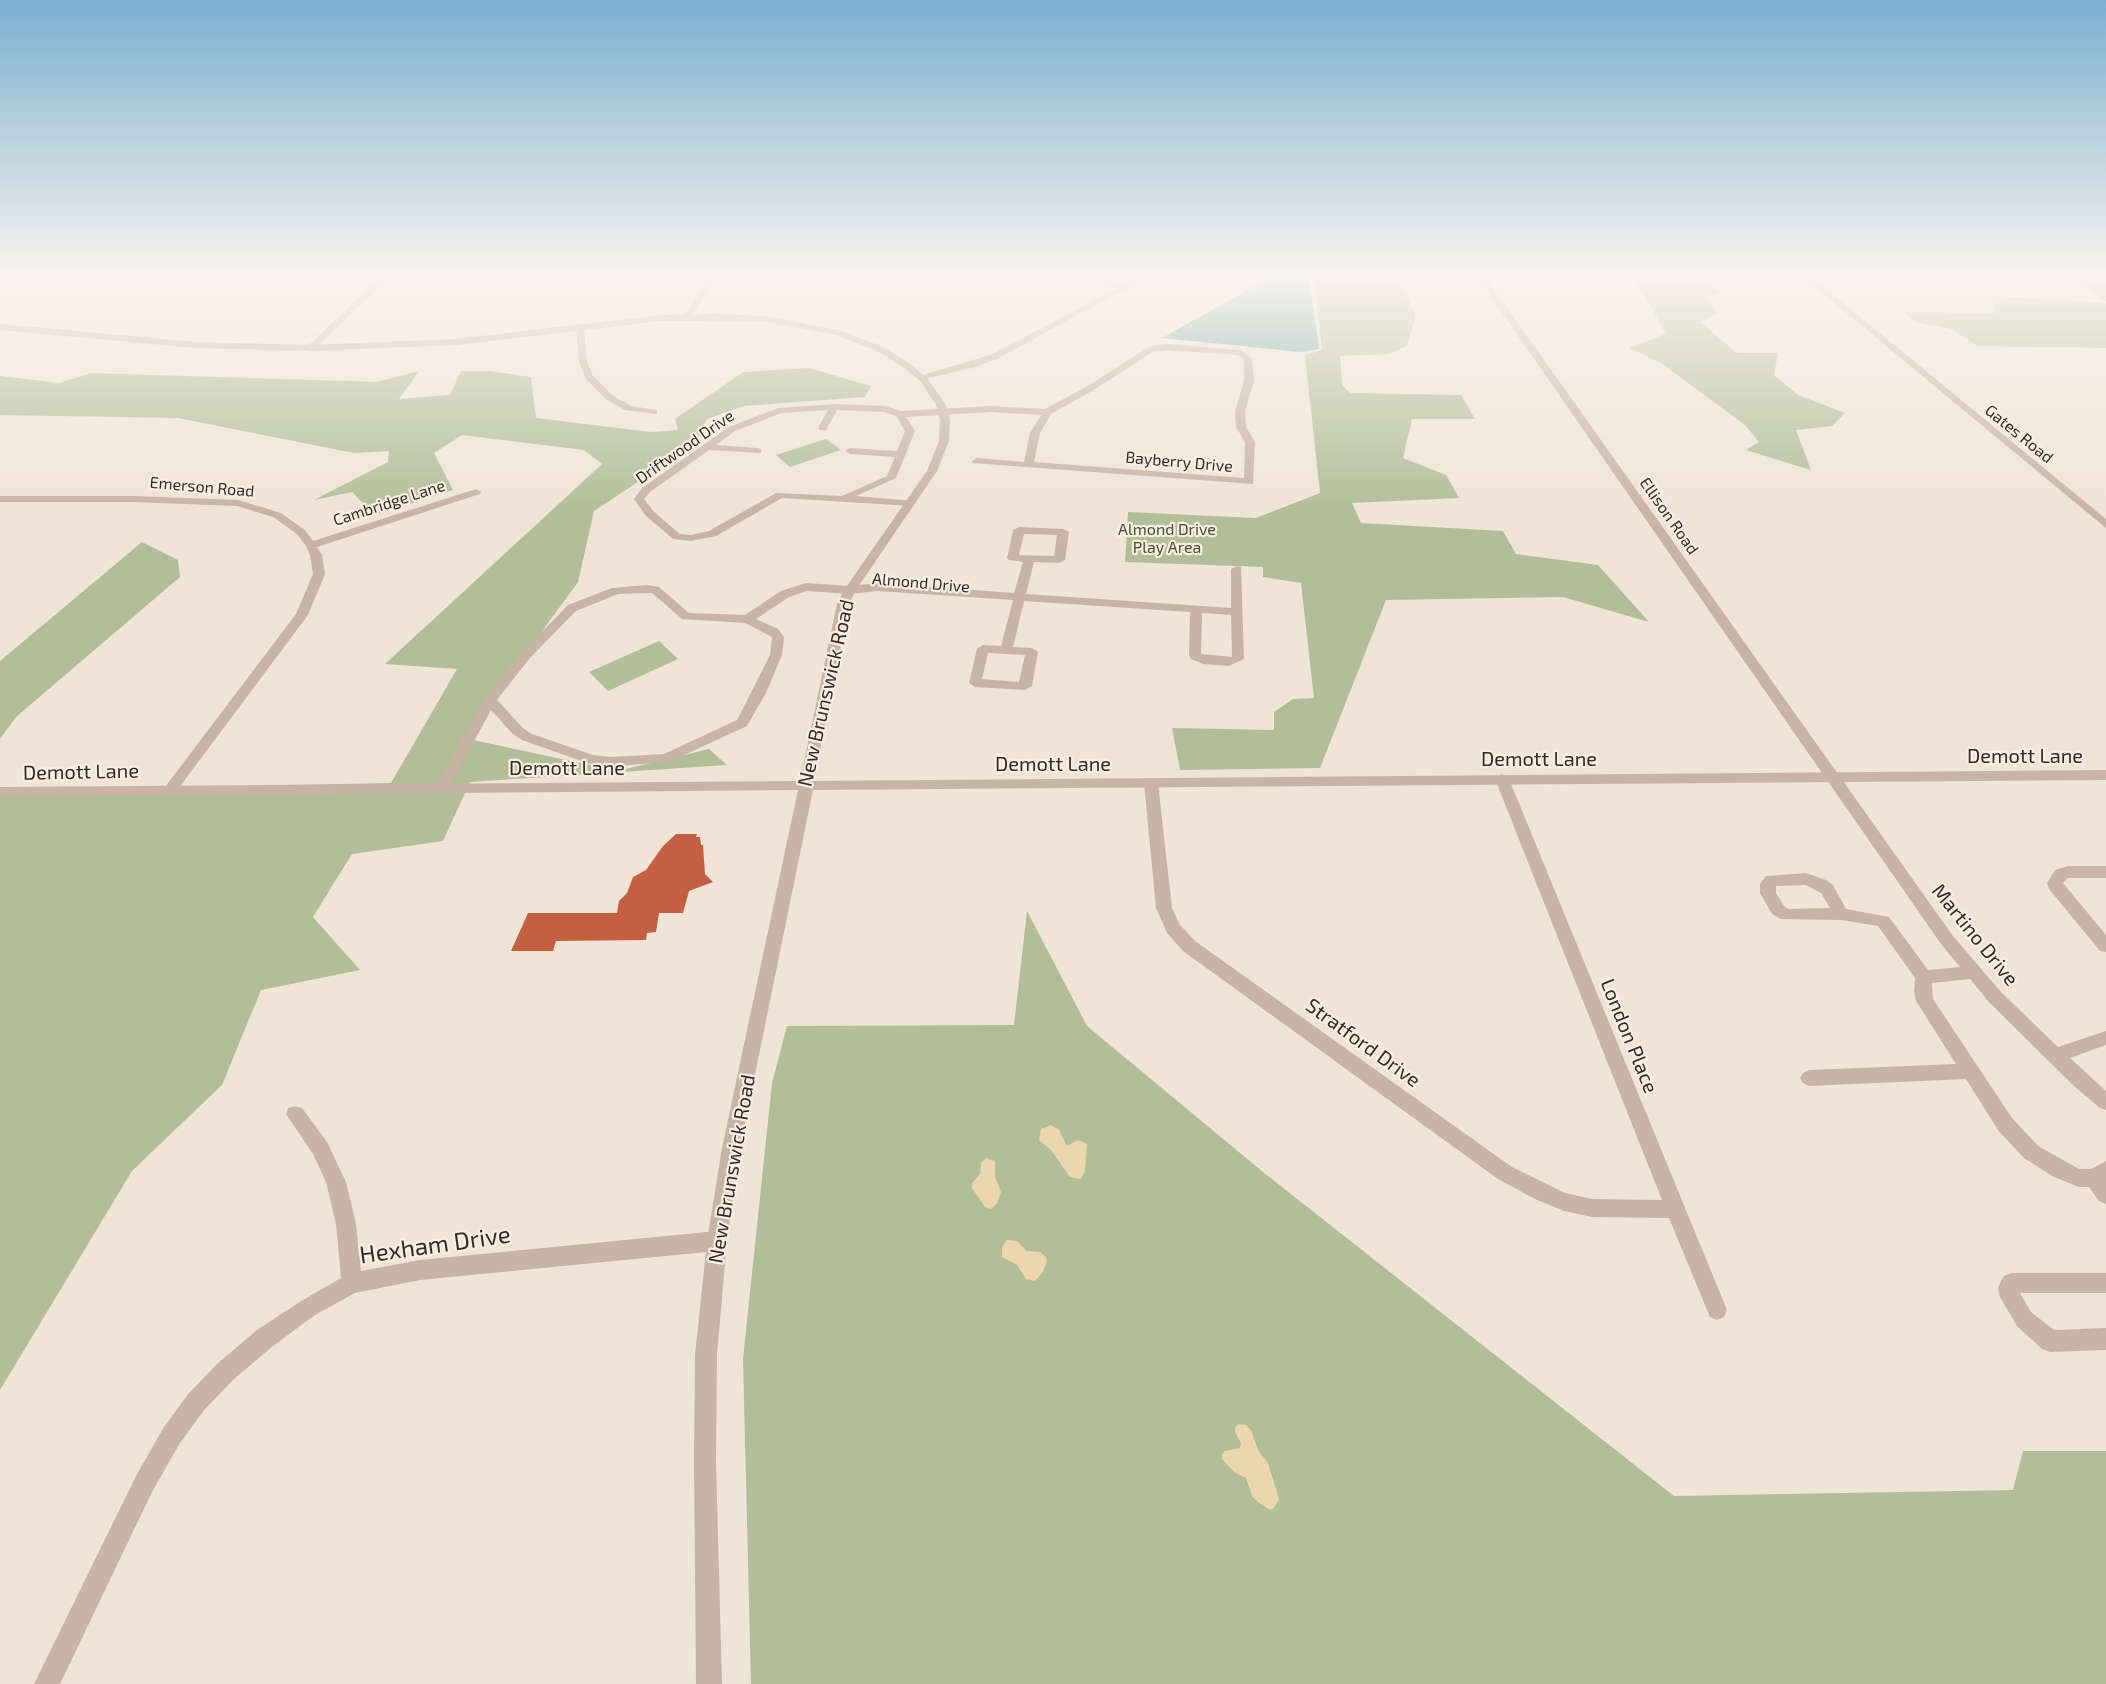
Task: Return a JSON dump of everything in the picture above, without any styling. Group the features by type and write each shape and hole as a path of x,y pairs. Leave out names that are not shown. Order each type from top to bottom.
{"street":[{"path":"582,353 589,377 609,397 628,408 654,412"},
{"name":"New Brunswick Road","path":"709,1684 705,1461 706,1355 717,1241 731,1148 764,1000 843,604 850,590 911,503 940,454 944,441 943,412 936,395 921,377 885,353"},
{"path":"921,377 972,364 1002,353"},
{"name":"Bayberry Drive","path":"1047,412 1146,353"},
{"name":"Bayberry Drive","path":"1029,464 1203,481 1249,482 1251,442 1241,427 1240,411 1249,381 1248,358 1235,353"},
{"name":"Ellison Road","path":"1534,353 1832,777"},
{"name":"Gates Road","path":"1898,353 2106,525"},
{"path":"823,428 834,407"},
{"name":"Driftwood Drive","path":"911,503 780,495 707,536 691,538 677,537 650,514 639,499 645,490 739,425 773,412 792,408 834,407 885,408 900,414 943,412"},
{"path":"943,412 991,409 1047,412 1035,433 1029,464 977,461"},
{"name":"Driftwood Drive","path":"842,498 889,480 910,431 900,414"},
{"path":"707,447 757,451"},
{"path":"850,451 902,454"},
{"name":"Cambridge Lane","path":"311,545 476,492"},
{"name":"Emerson Road","path":"0,499 134,499 238,503 277,515 301,532 311,545 316,555 319,574 302,615 170,790"},
{"path":"1019,530 1063,532 1059,560 1029,558 1013,558 1019,530"},
{"path":"1006,650 1029,558"},
{"path":"1196,614 1195,656 1203,660 1229,662 1240,656 1237,569"},
{"name":"Almond Drive","path":"747,619 785,594 801,588 850,590 874,597 1019,602 1196,614 1237,612"},
{"path":"442,788 490,700 525,656 572,608 609,593 629,589 655,590 686,616 747,619 774,632 779,642 776,655 747,717 735,728 666,758 611,762 592,760 527,737 518,731 490,700"},
{"path":"983,649 1006,650 1032,652 1025,686 975,683 983,649"},
{"name":"Demott Lane","path":"0,792 2106,775"},
{"name":"Martino Drive","path":"1832,777 1947,940 1973,972 2055,1056 2106,1102"},
{"name":"London Place","path":"1502,779 1717,1310"},
{"name":"Stratford Drive","path":"1151,783 1164,908 1173,929 1189,946 1505,1173 1542,1194 1592,1208 1676,1209"},
{"path":"2106,872 2060,874 2055,883 2057,889 2106,946"},
{"path":"1841,914 1883,921 1924,977 1922,992 1925,1001 2005,1124 2031,1152 2061,1171 2079,1178 2100,1174 2106,1195"},
{"path":"1924,977 1973,972"},
{"path":"2055,1056 2106,1038"},
{"path":"1809,1078 1972,1071"},
{"path":"295,1114 320,1148 336,1182 346,1224 352,1283"},
{"name":"Hexham Drive","path":"47,1684 145,1482 172,1435 196,1401 226,1371 265,1338 308,1308 352,1283 420,1270 717,1241"},
{"path":"2106,1283 2011,1283 2008,1288 2010,1297 2024,1319 2050,1341 2106,1340"}],"green space":[{"name":"Almond Drive Play Area","path":"1313,353 1392,353 1340,356 1342,385 1350,393 1461,395 1475,419 1412,419 1403,458 1446,475 1459,498 1352,503 1361,523 1503,531 1516,554 1598,565 1649,622 1563,597 1386,600 1320,768 1180,770 1172,728 1274,730 1274,712 1293,699 1314,698 1301,583 1263,577 1263,567 1125,562 1128,512 1256,518 1320,493 1305,355"},
{"path":"1639,353 1778,353 1774,375 1798,395 1845,413 1832,426 1796,430 1811,470 1746,450 1759,442 1745,425 1661,363"},
{"path":"809,368 871,386 865,397 744,406 707,419 694,445 594,511 578,582 464,738 617,771 709,749 727,765 470,782 443,841 352,854 313,917 360,970 261,990 222,1085 132,1171 0,1390 0,791 391,783 457,669 385,664 602,464 584,450 462,435 434,453 453,490 375,515 352,492 314,500 388,462 389,451 354,453 178,418 0,415 0,376 59,383 91,373 377,382 419,371 399,399 450,395 461,371 490,371 531,377 536,418 651,432 678,430 675,419 743,372"},
{"path":"826,439 841,450 790,467 776,455"},
{"path":"142,542 178,560 180,577 16,717 0,739 0,661"},
{"path":"659,641 678,659 608,691 589,672"},
{"path":"1027,911 1087,1026 1263,1172 1674,1496 2013,1490 2023,1451 2106,1451 2106,1684 751,1684 743,1359 772,1083 787,1026 1014,1025"}],"sand":[{"path":"1051,1125 1059,1130 1067,1146 1078,1140 1087,1144 1085,1171 1081,1179 1070,1177 1051,1150 1039,1140 1041,1129"},
{"path":"986,1158 995,1161 995,1177 1001,1192 997,1203 991,1209 985,1207 972,1188 972,1183 980,1174 981,1163"},
{"path":"1007,1240 1017,1241 1027,1251 1040,1252 1046,1257 1043,1272 1035,1281 1026,1279 1017,1265 1002,1257 1002,1247"},
{"path":"1239,1424 1246,1425 1251,1430 1258,1450 1268,1463 1279,1499 1274,1508 1270,1510 1252,1496 1246,1478 1234,1472 1222,1459 1225,1451 1240,1448 1241,1443 1235,1432 1235,1427"}],"building":[{"path":"676,834 697,834 696,837 700,837 701,845 703,845 705,874 713,882 689,891 683,913 659,913 656,932 647,933 646,940 556,941 553,951 511,951 528,913 617,913 619,901 627,893 633,877 646,870 663,846"}]}
